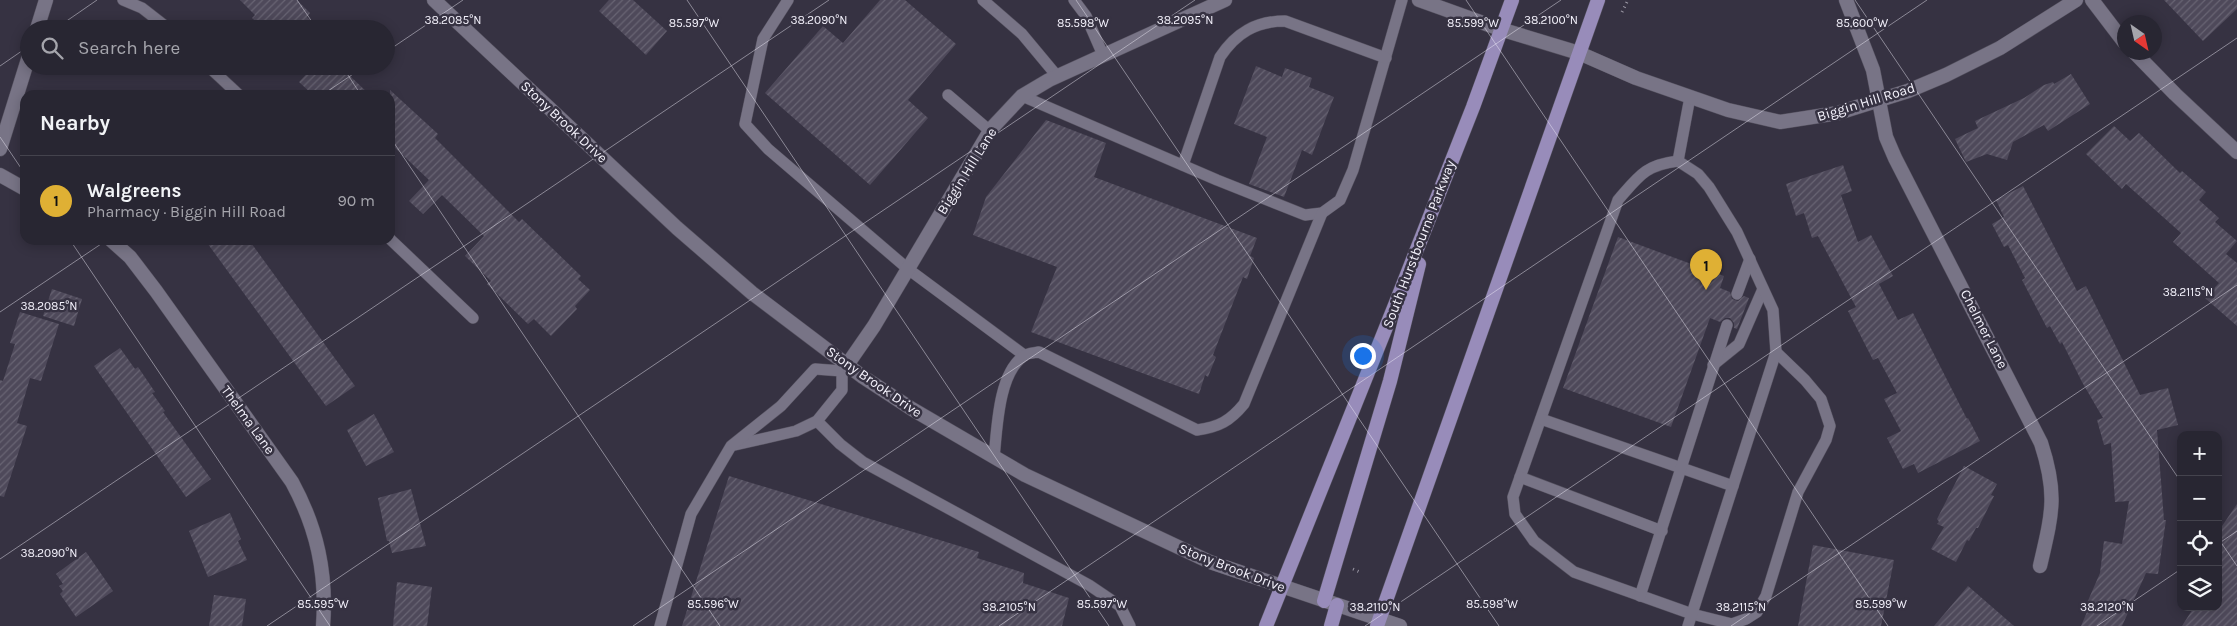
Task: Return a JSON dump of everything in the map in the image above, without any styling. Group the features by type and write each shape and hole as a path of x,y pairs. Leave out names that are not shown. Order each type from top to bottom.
{"main road":[{"name":"South Hurstbourne Parkway","path":"1266,626 1434,205 1512,0"},
{"path":"1378,622 1598,0"},
{"path":"1331,626 1330,603 1390,381 1434,205"}],"street":[{"path":"40,20 46,0"},
{"name":"Stony Brook Drive","path":"434,0 677,228 752,293 844,368 994,458 1210,562 1330,603 1378,622 1400,626"},
{"name":"Biggin Hill Lane","path":"844,368 874,326 990,131 1022,96 1057,76 1225,0"},
{"path":"1419,0 1500,29"},
{"name":"Chelmer Lane","path":"1846,0 1872,70 1886,137 1895,158 2041,443 2049,468 2053,493 2051,517 2040,566"},
{"name":"Biggin Hill Road","path":"1500,29 1579,53 1636,78 1728,110 1780,122 1838,113 1946,75 1992,52 2076,0"},
{"path":"2092,0 2117,33"},
{"path":"2142,60 2174,94 2237,152"},
{"path":"0,149 23,75"},
{"path":"0,175 20,186"},
{"name":"Thelma Lane","path":"117,245 130,257 156,291 292,482 306,508 322,562 325,591 323,626"}],"lane":[{"path":"123,0 142,8 157,20"},
{"path":"788,0 762,40 744,124 768,149 908,270 1024,355"},
{"path":"983,0 1022,34 1057,76"},
{"path":"1074,0 1086,16 1103,55"},
{"path":"994,458 1004,389 1012,368 1024,355 1039,352 1197,430 1214,428 1232,419 1244,404 1322,213 1340,200 1353,170 1402,0"},
{"path":"1183,165 1220,57 1240,33 1270,21 1285,21 1386,58"},
{"path":"218,75 234,90"},
{"path":"948,94 990,131"},
{"path":"1022,96 1183,165 1305,214 1322,213"},
{"path":"1678,161 1690,97"},
{"path":"1688,626 1692,614 1776,352 1773,310 1737,232 1709,187 1698,174 1678,161 1659,163 1640,175 1618,200 1513,497 1515,514 1534,541 1574,572 1692,614 1732,624 1757,612 1766,596 1798,492 1826,440 1830,426 1822,400 1805,380 1776,352"},
{"path":"395,244 473,318"},
{"path":"1737,294 1750,259"},
{"path":"1713,364 1739,344 1763,289"},
{"path":"1640,596 1727,325"},
{"path":"660,626 691,514 731,446 781,406 815,369 844,368 842,390 818,421 796,431 731,446"},
{"path":"1541,419 1733,486"},
{"path":"818,421 840,444 863,462 1089,585 1120,606 1130,626"},
{"path":"1520,477 1662,531"}],"path":[{"path":"1622,12 1628,0"}],"building":[{"path":"240,0 297,0 310,13 307,17 310,20 254,20 252,18 255,15"},
{"path":"609,0 633,0 667,31 646,55 599,11"},
{"path":"880,0 905,0 956,44 908,100 928,118 870,185 765,93 823,26 843,43"},
{"path":"2164,0 2237,0 2237,9 2203,41"},
{"path":"1256,66 1282,77 1285,68 1312,78 1309,87 1334,97 1312,155 1302,150 1284,197 1249,184 1267,137 1234,124"},
{"path":"2071,74 2090,104 2048,131 2044,125 2013,142 2007,160 1987,154 1966,162 1955,139 1978,128 1975,121 2024,98 2044,85 2053,82 2054,84"},
{"path":"306,75 349,75 365,90 308,90 299,82"},
{"path":"395,95 438,134 435,138 519,222 522,219 581,276 578,279 590,290 575,306 577,309 551,336 534,319 528,324 487,284 491,281 465,256 484,236 442,195 423,214 409,201 429,180 395,148"},
{"path":"1046,120 1106,143 1094,177 1257,238 1250,256 1254,258 1247,279 1243,277 1213,355 1216,357 1208,377 1205,375 1199,394 1031,332 1057,267 973,235 986,197"},
{"path":"2114,126 2130,141 2139,133 2180,173 2182,171 2206,192 2199,200 2219,218 2215,222 2237,241 2226,254 2237,263 2237,326 2205,298 2219,283 2173,242 2181,233 2126,184 2122,189 2086,154"},
{"path":"1843,165 1852,191 1841,195 1858,242 1871,235 1893,276 1879,284 1898,320 1913,313 1980,441 1918,473 1914,464 1903,469 1887,438 1901,431 1884,399 1897,393 1878,358 1873,360 1848,311 1856,307 1818,236 1812,238 1804,213 1796,216 1786,184"},
{"path":"2023,186 2077,291 2086,286 2140,395 2168,388 2178,425 2157,430 2164,520 2166,520 2158,574 2146,573 2122,626 2081,626 2090,605 2087,603 2100,573 2104,541 2122,544 2129,501 2115,502 2111,443 2104,445 2097,420 2103,418 2062,342 2060,344 2050,326 2047,328 2022,280 2025,278 2008,245 2004,247 1992,224 2004,217 1996,200"},
{"path":"1618,237 1724,276 1720,288 1730,292 1732,299 1738,301 1744,296 1749,298 1737,329 1734,328 1734,323 1730,318 1725,318 1720,322 1710,318 1671,427 1563,388"},
{"path":"209,245 253,245 355,386 326,406"},
{"path":"52,289 82,299 74,326 43,316"},
{"path":"20,312 59,324 41,381 30,378 17,423 27,426 4,497 0,496 0,380 3,381 15,344 10,343"},
{"path":"120,348 135,369 138,367 155,392 152,393 165,411 163,412 211,479 186,497 94,366"},
{"path":"374,414 394,452 366,466 347,430"},
{"path":"1964,466 1997,484 1991,495 1994,496 1978,528 1976,528 1969,541 1967,540 1956,562 1931,549 1944,527 1937,524 1939,522 1937,519"},
{"path":"729,476 979,552 977,558 1024,573 1023,583 1069,598 1062,626 682,626"},
{"path":"411,489 426,546 392,553 389,541 387,541 378,498"},
{"path":"2237,504 2237,626 2182,626 2191,611 2222,611 2222,526"},
{"path":"230,513 241,539 238,541 247,560 208,577 189,531"},
{"path":"1813,545 1894,560 1881,626 1798,626"},
{"path":"86,552 113,591 76,617 60,594 63,591 59,586 63,584 56,574"},
{"path":"397,582 432,587 427,626 393,626"},
{"path":"1968,586 2014,626 1934,626"},
{"path":"214,595 246,599 242,626 209,626"}],"place":[{"name":"Walgreens","path":"1706,290"}]}
